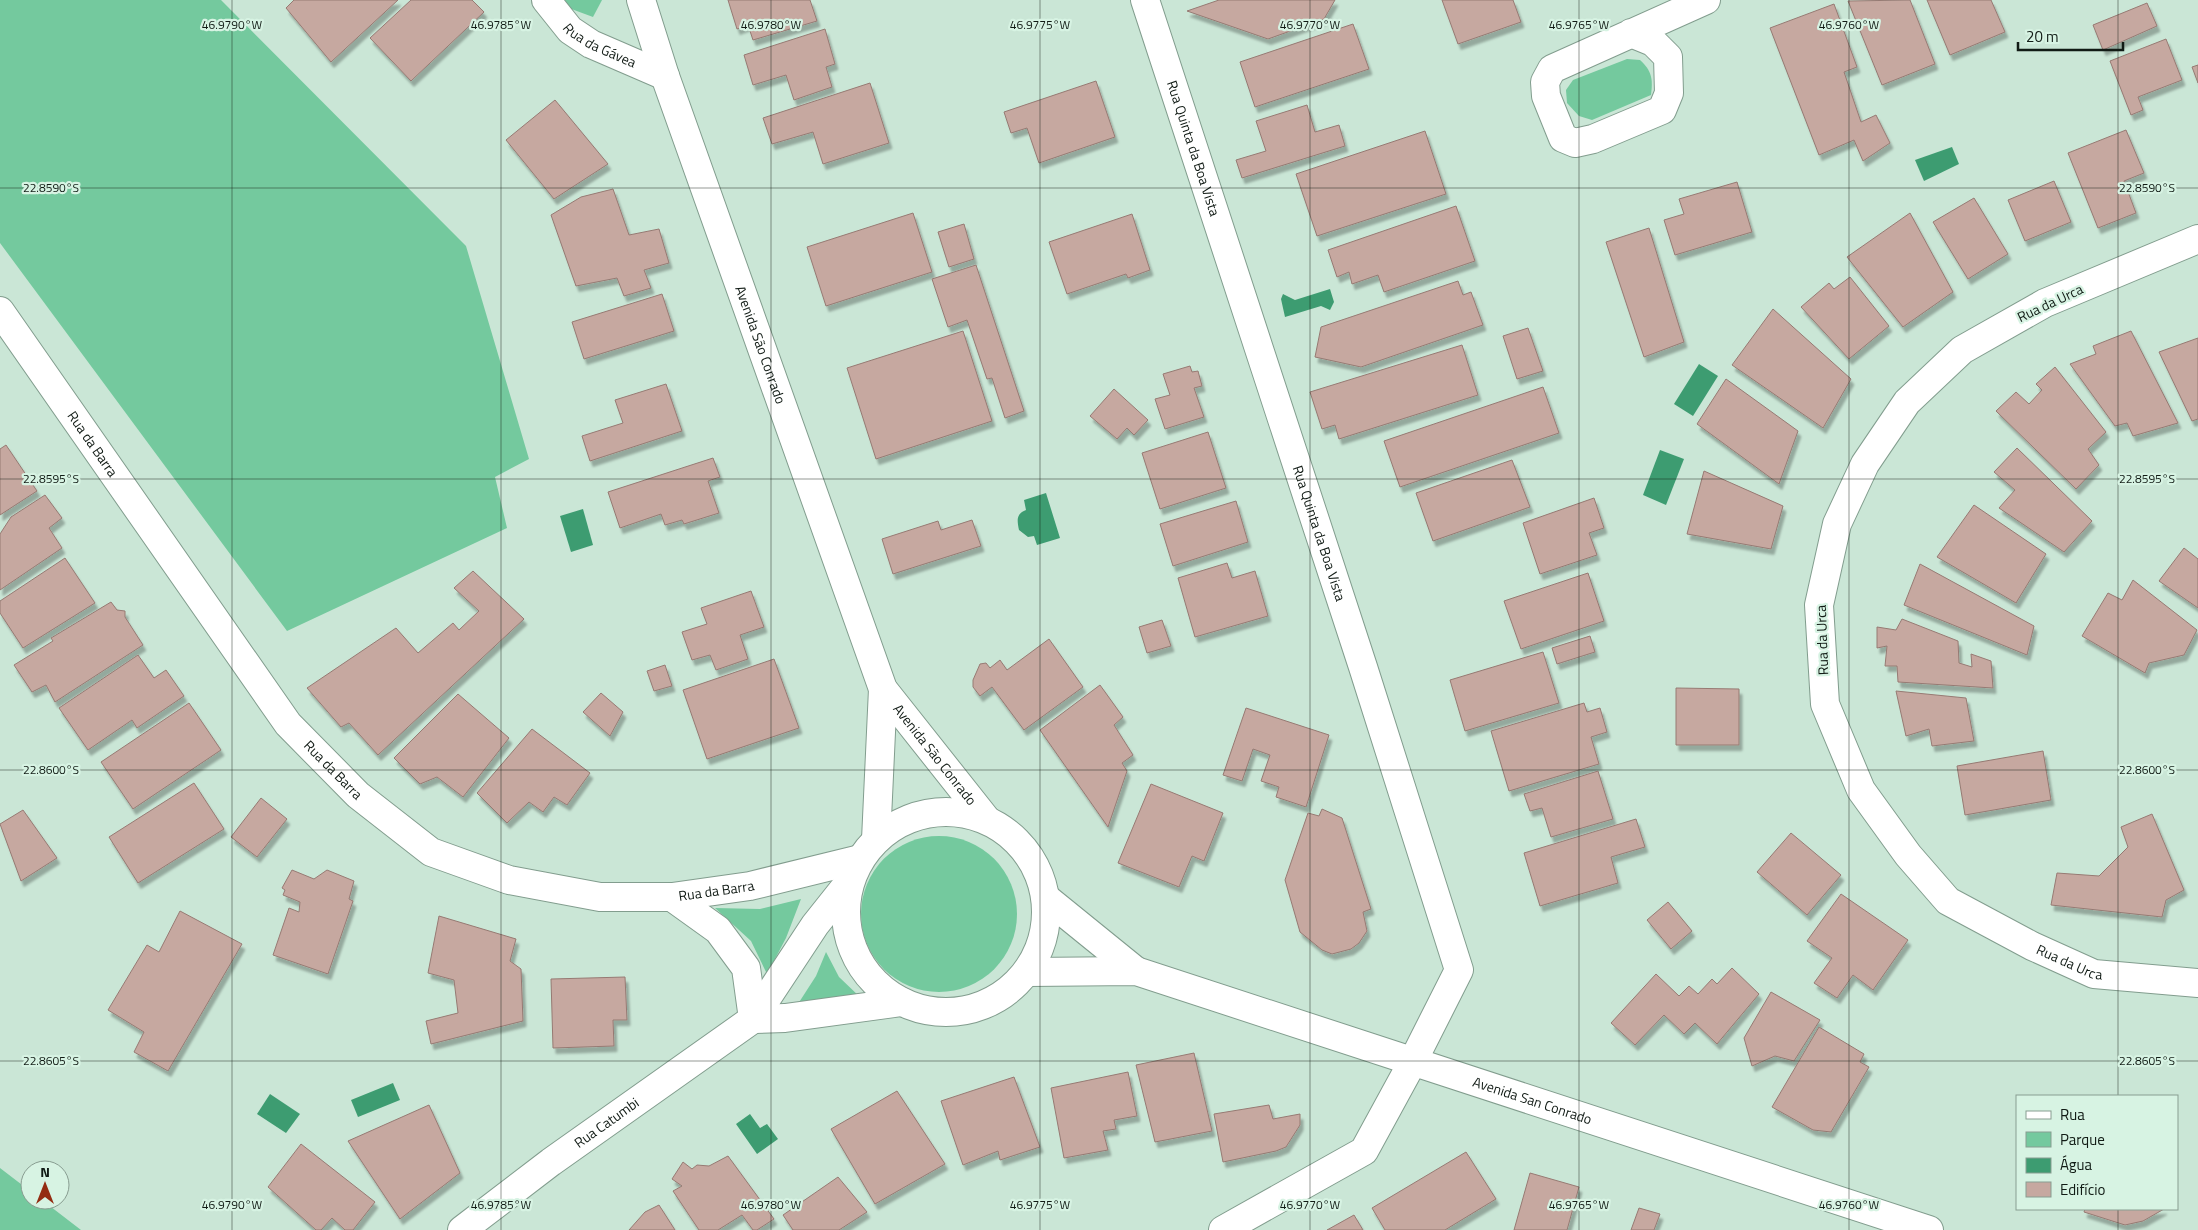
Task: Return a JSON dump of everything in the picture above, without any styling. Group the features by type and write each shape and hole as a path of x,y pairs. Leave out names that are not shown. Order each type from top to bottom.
{"street":[{"name":"Rua da Gávea","path":"546,0 570,30 591,44 665,76"},
{"name":"Avenida São Conrado","path":"641,0 665,76 883,690 986,819"},
{"name":"Rua Quinta da Boa Vista","path":"1145,0 1363,667 1458,970 1412,1063 1364,1151 1223,1230"},
{"path":"1631,33 1653,42 1668,57 1669,93 1662,110 1593,139 1575,143 1562,138 1546,96 1545,82 1552,70 1631,33 1706,0"},
{"name":"Rua da Urca","path":"2198,239 2037,307 1962,350 1907,402 1865,464 1837,524 1819,605 1825,704 1861,790 1908,855 1948,901 2032,946 2094,974 2198,983"},
{"name":"Rua da Barra","path":"0,312 288,724 358,795 431,852 509,880 600,897 672,897 750,886 862,860"},
{"name":"Avenida São Conrado","path":"883,690 862,860 846,909 849,937 860,964 878,986 902,1002"},
{"path":"672,897 718,930 746,968 754,1019 785,1018 902,1002 931,1010 962,1010 991,1002 1028,972 1045,930 1046,898 1035,865 1030,858 1014,838 986,819 957,812 928,813 900,823 862,860"},
{"name":"Rua Catumbi","path":"462,1230 551,1162 754,1019 816,925 862,860"},
{"name":"Avenida San Conrado","path":"1046,898 1136,971"},
{"name":"Avenida San Conrado","path":"1028,972 1136,971 1412,1063 1929,1230"}],"green space":[{"path":"0,0 221,0 466,246 529,459 495,477 507,528 287,631 0,243"},
{"path":"561,0 602,0 593,17 566,7"},
{"path":"1627,59 1640,60 1647,68 1652,80 1651,95 1592,120 1579,116 1567,103 1566,90 1573,80"},
{"path":"931,836 947,836 962,839 976,845 989,853 1000,864 1014,891 1017,914 1016,929 1008,951 1000,964 989,975 962,989 947,992 931,992 916,989 902,983 889,975 878,964 864,937 861,922 861,906 864,891 870,877 878,864 889,853 916,839"},
{"path":"801,899 786,938 767,974 751,941 715,908 760,909"},
{"path":"826,952 839,977 861,998 796,1007 816,976"},
{"path":"0,1168 20,1183 20,1210 55,1210 81,1230 0,1230"}],"water":[{"path":"1952,147 1959,164 1924,181 1915,160"},
{"path":"1330,289 1334,302 1330,310 1321,306 1285,317 1281,299 1283,294 1295,300"},
{"path":"1699,364 1718,376 1693,416 1674,404"},
{"path":"1660,450 1684,459 1666,505 1643,495"},
{"path":"1046,493 1060,538 1037,545 1034,536 1028,537 1019,530 1018,518 1020,513 1026,510 1024,500"},
{"path":"583,509 593,545 571,552 560,516"},
{"path":"393,1083 400,1100 358,1117 351,1100"},
{"path":"270,1094 300,1114 286,1133 257,1114"},
{"path":"750,1114 760,1128 767,1124 778,1139 757,1154 736,1124"}],"building":[{"path":"294,0 398,0 331,62 286,8"},
{"path":"411,0 472,0 484,12 411,81 370,38"},
{"path":"728,0 810,0 817,21 753,40 748,25 737,29"},
{"path":"1219,0 1335,0 1324,19 1268,39 1187,11"},
{"path":"1442,0 1513,0 1521,22 1458,44"},
{"path":"1910,0 1935,64 1882,85 1848,1"},
{"path":"1927,0 1991,0 2005,32 1950,55"},
{"path":"2147,3 2157,26 2103,50 2093,25"},
{"path":"1834,4 1857,67 1844,72 1861,122 1876,115 1890,143 1863,161 1854,140 1819,155 1770,28"},
{"path":"1353,24 1369,69 1255,107 1240,62"},
{"path":"825,29 835,64 826,67 832,87 794,100 786,75 753,85 744,55"},
{"path":"2166,39 2182,80 2138,97 2143,110 2131,115 2110,61"},
{"path":"2198,65 2198,83 2192,67"},
{"path":"1096,81 1115,137 1039,163 1027,128 1011,133 1004,112"},
{"path":"870,83 889,143 823,164 813,132 772,144 763,118"},
{"path":"555,100 608,164 554,199 506,140"},
{"path":"1307,105 1315,132 1339,125 1345,146 1242,178 1236,160 1266,151 1256,121"},
{"path":"2126,130 2144,173 2124,181 2136,213 2098,228 2068,153"},
{"path":"1425,131 1446,194 1317,236 1296,174"},
{"path":"2054,181 2071,222 2025,241 2008,200"},
{"path":"1737,182 1752,232 1675,255 1664,220 1684,214 1679,199"},
{"path":"613,189 629,235 659,229 669,263 644,270 651,288 624,296 617,278 576,286 551,215 581,197"},
{"path":"1974,198 2008,254 1968,279 1933,222"},
{"path":"1456,206 1475,261 1384,292 1378,275 1352,284 1349,272 1337,277 1328,250"},
{"path":"913,213 932,272 826,306 807,247"},
{"path":"1910,213 1953,292 1903,327 1847,257"},
{"path":"1132,214 1150,270 1128,278 1126,274 1067,294 1049,242"},
{"path":"964,224 974,259 949,267 938,232"},
{"path":"1649,228 1684,342 1644,357 1606,242"},
{"path":"976,265 1024,411 1005,418 992,378 987,379 967,320 948,327 932,279"},
{"path":"1850,277 1889,326 1849,359 1801,307 1829,283 1834,289"},
{"path":"1458,281 1463,295 1471,292 1483,325 1361,367 1315,357 1321,327"},
{"path":"662,294 674,331 584,359 572,322"},
{"path":"1773,309 1851,379 1823,428 1732,365"},
{"path":"1528,328 1543,371 1517,379 1503,336"},
{"path":"963,331 992,421 876,459 847,368"},
{"path":"2131,331 2178,423 2133,436 2127,423 2115,426 2070,364 2096,354 2093,346"},
{"path":"2198,338 2198,419 2192,421 2159,352"},
{"path":"1462,345 1478,395 1339,439 1335,425 1322,429 1310,392"},
{"path":"1190,366 1192,372 1198,371 1202,386 1194,388 1204,417 1165,429 1155,399 1170,395 1163,374"},
{"path":"2055,367 2106,432 2088,449 2099,465 2076,489 1996,411 2016,392 2029,404 2042,390 2036,384"},
{"path":"1726,379 1798,431 1779,484 1697,424"},
{"path":"666,384 682,431 590,461 582,436 623,423 615,400"},
{"path":"1543,387 1559,433 1400,487 1384,441"},
{"path":"1114,389 1148,420 1134,435 1127,428 1117,439 1090,416"},
{"path":"1208,432 1226,488 1160,509 1142,453"},
{"path":"6,445 37,491 0,515 0,449"},
{"path":"2017,448 2092,521 2064,552 1999,508 2015,490 1994,472"},
{"path":"713,458 720,477 708,481 719,513 684,524 682,520 665,525 661,514 620,528 608,492"},
{"path":"1512,460 1530,507 1433,541 1416,493"},
{"path":"1704,471 1783,506 1771,549 1687,534"},
{"path":"45,495 62,518 49,528 62,548 0,590 0,534 11,517"},
{"path":"1594,498 1604,528 1589,533 1597,555 1540,574 1523,523"},
{"path":"1236,501 1248,542 1173,566 1160,524"},
{"path":"1974,505 2046,554 2016,603 1937,557"},
{"path":"972,520 981,546 893,574 882,539 938,521 941,530"},
{"path":"2184,548 2198,559 2198,608 2159,581"},
{"path":"65,558 95,603 23,648 0,613 0,601"},
{"path":"1227,563 1232,578 1255,571 1268,616 1195,637 1178,578"},
{"path":"1920,564 2034,626 2027,655 1904,605"},
{"path":"473,571 524,619 378,755 349,723 341,727 307,688 396,628 418,653 453,623 459,630 479,611 454,588"},
{"path":"1588,573 1604,621 1521,649 1504,601"},
{"path":"2133,580 2197,630 2184,655 2149,663 2145,673 2082,636 2108,593 2122,600"},
{"path":"751,591 764,627 740,635 748,659 716,670 710,655 692,660 682,632 707,624 701,608"},
{"path":"111,602 117,610 125,611 125,617 143,645 55,702 46,685 32,692 14,665 53,641 51,638"},
{"path":"1902,619 1958,641 1959,663 1972,667 1971,654 1991,661 1993,688 1898,682 1897,666 1885,666 1887,646 1877,648 1877,627 1896,630"},
{"path":"1162,620 1171,646 1147,653 1139,627"},
{"path":"1590,636 1595,652 1557,664 1552,648"},
{"path":"1049,639 1083,687 1024,730 992,687 980,696 973,687 973,680 980,664 986,663 990,668 1000,660 1007,670"},
{"path":"1543,652 1559,703 1465,731 1450,680"},
{"path":"138,655 154,678 166,670 184,696 137,728 132,720 88,750 59,708"},
{"path":"774,659 799,728 707,759 683,690"},
{"path":"665,665 672,686 654,691 647,671"},
{"path":"1100,685 1123,717 1114,725 1133,755 1122,763 1127,771 1108,827 1040,730"},
{"path":"1676,688 1739,689 1739,745 1676,745"},
{"path":"1896,691 1966,698 1974,741 1932,746 1929,729 1906,736"},
{"path":"601,693 623,712 610,736 583,712"},
{"path":"458,694 509,738 463,797 437,777 420,784 394,758"},
{"path":"189,703 221,750 133,809 101,762"},
{"path":"1584,703 1587,712 1600,708 1607,732 1591,737 1599,764 1509,791 1491,731"},
{"path":"1246,708 1329,735 1306,807 1276,797 1279,787 1261,781 1270,755 1253,749 1242,781 1223,775"},
{"path":"532,729 590,773 567,805 554,797 543,812 529,802 507,823 477,793"},
{"path":"2043,751 2051,800 1965,815 1957,766"},
{"path":"1598,771 1613,819 1551,837 1542,808 1530,811 1524,794"},
{"path":"194,783 224,829 138,883 109,837"},
{"path":"1151,784 1223,813 1204,861 1192,856 1179,887 1118,863"},
{"path":"261,798 287,819 257,857 231,837"},
{"path":"1322,809 1342,818 1371,909 1363,912 1367,931 1359,943 1351,949 1332,954 1322,950 1300,932 1285,880 1308,813 1319,816"},
{"path":"23,810 57,858 21,881 0,824"},
{"path":"2152,814 2184,890 2166,900 2162,917 2051,905 2057,873 2099,876 2128,847 2121,827"},
{"path":"1636,819 1645,847 1611,857 1618,883 1540,906 1524,853"},
{"path":"1791,833 1841,875 1807,915 1757,872"},
{"path":"292,870 314,879 327,870 354,881 349,899 353,901 328,974 273,955 289,908 299,912 300,902 283,895 285,890 282,888"},
{"path":"1841,894 1908,940 1873,990 1853,975 1837,998 1814,983 1832,958 1807,941"},
{"path":"1668,902 1692,931 1671,949 1647,920"},
{"path":"180,911 242,944 168,1071 134,1052 144,1032 108,1010 147,945 159,952"},
{"path":"439,916 516,939 510,961 521,969 523,1021 431,1044 426,1021 458,1013 454,980 428,973"},
{"path":"1732,968 1759,994 1717,1044 1695,1023 1684,1034 1664,1015 1635,1045 1611,1023 1656,974 1679,996 1689,986 1698,994 1712,979 1717,984"},
{"path":"625,977 627,1020 613,1020 614,1046 553,1048 551,979"},
{"path":"1771,992 1820,1020 1794,1061 1775,1056 1752,1066 1744,1038"},
{"path":"1819,1027 1864,1054 1860,1062 1869,1067 1831,1132 1813,1130 1772,1107"},
{"path":"1194,1053 1212,1131 1155,1142 1136,1065"},
{"path":"1128,1072 1137,1116 1114,1120 1116,1129 1103,1131 1108,1150 1064,1158 1051,1088"},
{"path":"1014,1077 1040,1147 1000,1160 998,1151 963,1165 941,1101"},
{"path":"897,1091 945,1164 875,1204 831,1129"},
{"path":"429,1105 460,1173 400,1219 348,1141"},
{"path":"1269,1105 1273,1119 1300,1114 1300,1125 1286,1147 1276,1151 1223,1162 1214,1114"},
{"path":"301,1144 375,1202 353,1230 345,1230 332,1218 321,1230 316,1230 268,1187"},
{"path":"1466,1152 1496,1199 1445,1230 1385,1230 1372,1208"},
{"path":"728,1156 774,1219 757,1230 753,1230 742,1215 718,1230 699,1230 673,1191 682,1186 672,1179 683,1162 692,1169 697,1165 709,1166"},
{"path":"1530,1173 1579,1187 1567,1230 1514,1230"},
{"path":"838,1177 867,1212 839,1230 793,1230 783,1215"},
{"path":"659,1205 675,1230 629,1230 645,1212"},
{"path":"1639,1208 1660,1214 1654,1230 1631,1230"},
{"path":"2085,1210 2162,1210 2143,1221 2125,1225 2084,1212"},
{"path":"1354,1215 1363,1230 1327,1230"}]}
